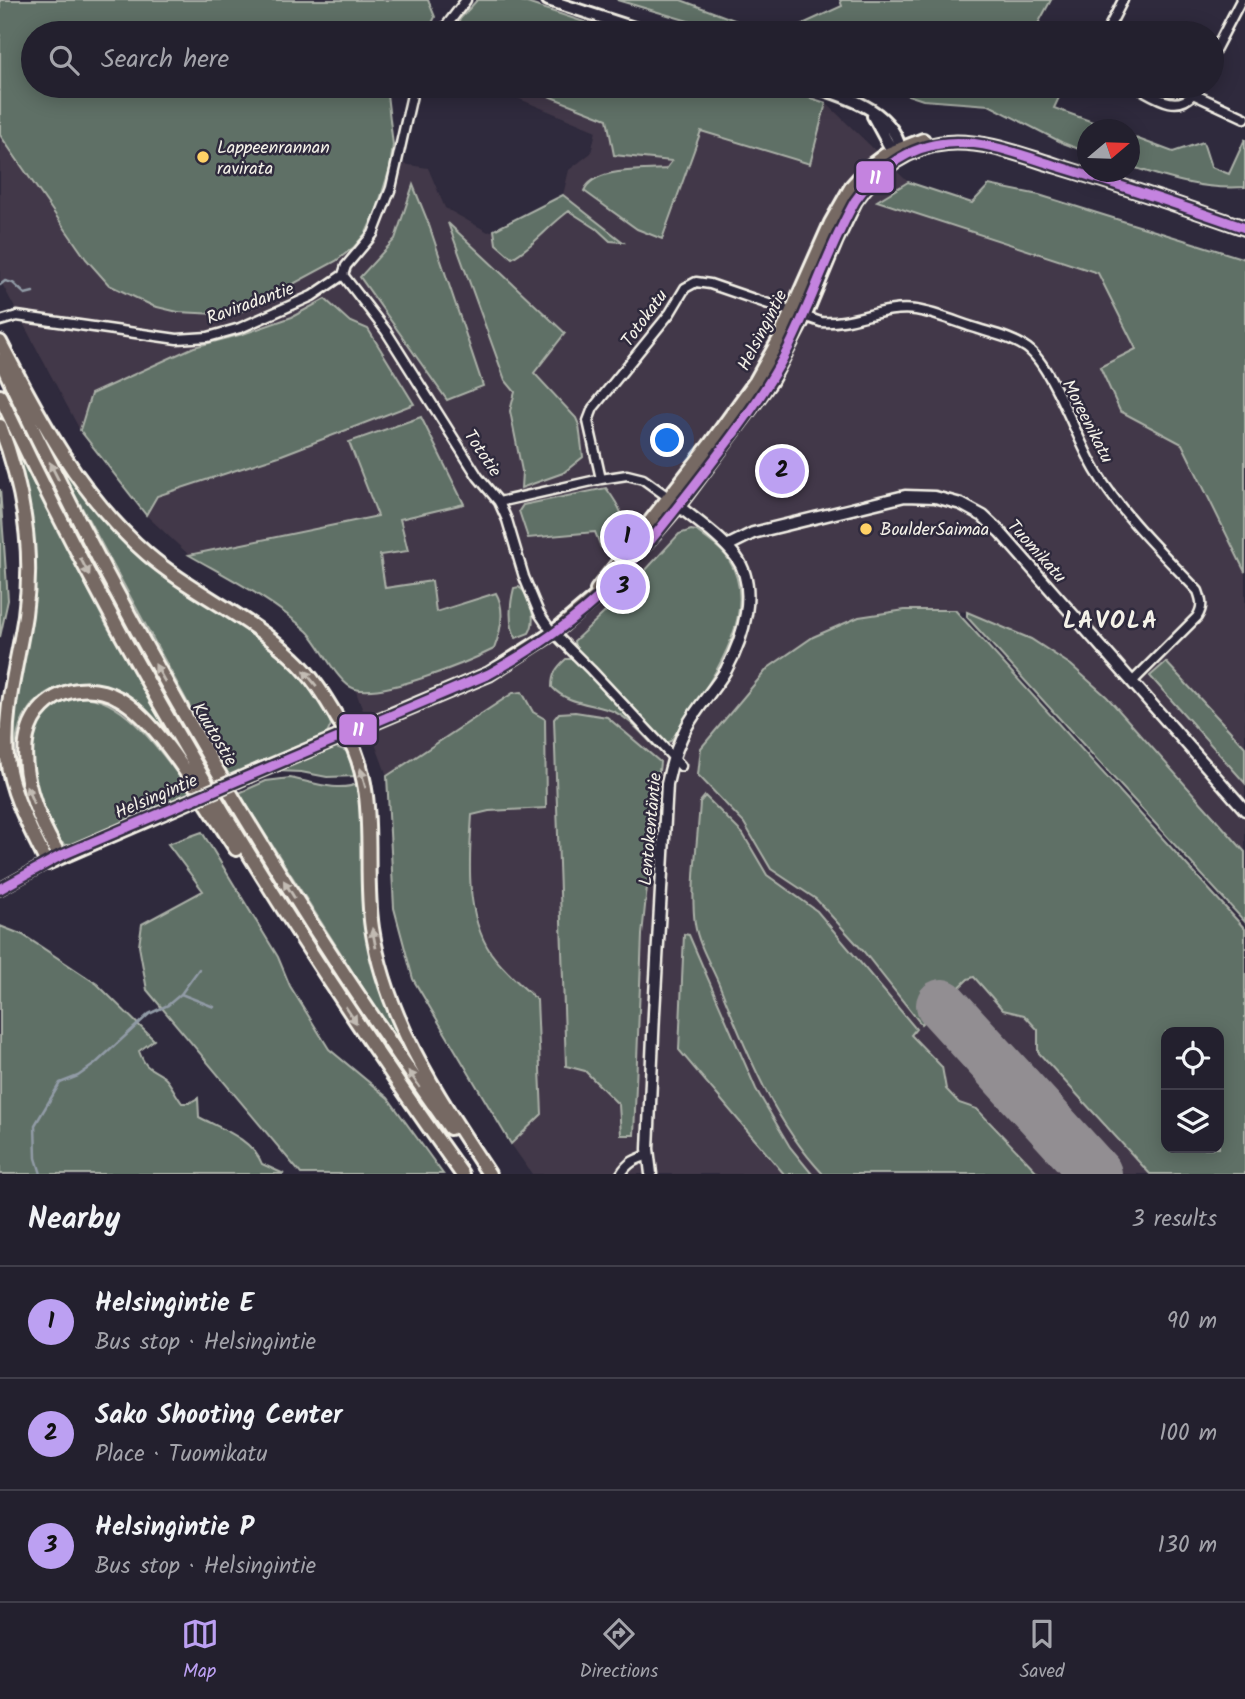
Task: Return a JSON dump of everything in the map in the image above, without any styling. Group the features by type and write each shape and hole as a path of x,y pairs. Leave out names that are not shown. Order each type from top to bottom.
{"main road":[{"path":"548,0 613,21"},
{"path":"849,98 882,118 894,134 898,152"},
{"name":"Helsingintie","path":"47,863 489,674 553,633 578,613 623,572 678,506 770,382 798,315 855,201 898,152 946,143 971,143 1004,150 1245,228"},
{"name":"Helsingintie","path":"578,613 743,401 798,315"},
{"path":"0,342 43,423 97,504 120,529 168,571 258,629 294,659 321,692 347,735 356,756 368,802 372,926 387,990 403,1030 436,1091 489,1174"},
{"name":"Kuutostie","path":"0,360 120,600 184,717 328,950 395,1052 483,1174"},
{"name":"Kuutostie","path":"0,396 40,481 155,697 248,855 330,984 462,1174"},
{"path":"0,426 20,492 28,564 25,612 7,724 8,760 17,796 47,863"},
{"path":"60,856 27,788 21,767 20,744 27,723 49,700 69,692 99,691 127,703 159,736 330,984"}],"street":[{"path":"450,21 466,0"},
{"path":"1112,21 1123,0"},
{"path":"1224,33 1241,0"},
{"name":"Raviradantie","path":"0,321 16,316 177,339 208,337 240,328 312,296 343,275 346,266 373,234 385,208 411,98"},
{"path":"1158,98 1167,103 1184,102 1188,98"},
{"path":"1209,98 1245,118"},
{"name":"Tototie","path":"343,275 386,331 478,477 499,502 627,475 643,479 667,497"},
{"name":"Totokatu","path":"601,479 588,421 593,408 670,313 685,288 696,282 710,284 798,315"},
{"name":"Moreenikatu","path":"798,315 830,323 886,310 919,311 1012,340 1028,349 1044,368 1097,474 1124,509 1198,591 1202,600 1197,617 1132,682"},
{"name":"Tuomikatu","path":"727,546 753,533 905,496 935,497 961,504 983,516 1000,532 1245,810"},
{"name":"Lentokentäntie","path":"650,1174 667,784 674,757 687,726 726,670 743,625 746,609 745,579 738,559 727,546 667,497"},
{"path":"499,502 524,578 539,613 553,633 681,766"},
{"path":"0,889 47,863"},
{"path":"621,1174 626,1165 649,1155"}],"shaded area":[{"path":"518,98 554,98 607,119 614,155 672,161 666,169 603,174 661,239 701,130 810,164 826,103 908,182 878,201 1098,273 1136,350 1165,434 1182,444 1245,572 1245,747 1166,663 1151,676 1245,783 1245,852 1107,697 1071,665 1031,639 967,612 956,611 1245,927 1245,1174 532,1174 511,1144 542,1114 535,998 506,971 490,951 480,929 470,882 472,815 489,811 546,808 533,713 522,692 513,693 387,776 355,689 374,688 436,612 385,589 380,554 407,552 400,519 463,504 421,418 349,442 378,516 189,555 146,515 157,496 279,456 369,329 349,321 324,300 292,317 194,347 91,394 80,430 0,280 0,135 86,259 109,285 153,306 178,312 239,312 277,296 377,209 385,188 390,162 428,168 445,208 488,232 494,230 496,244 528,249 555,221 569,211 610,241 622,241 563,195 569,170 591,153 596,131"}],"green space":[{"name":"Lappeenrannan ravirata","path":"0,0 428,0 435,17 433,21 21,21 21,98 387,98 393,145 390,168 366,233 336,261 291,285 277,296 239,312 178,312 153,306 109,285 86,259 0,135"},
{"path":"477,0 518,0 581,21 459,21"},
{"path":"617,0 681,0 737,21 688,21"},
{"path":"840,0 1051,0 1040,21 809,21 842,6"},
{"path":"554,98 810,98 826,103 810,164 701,131 662,239 637,229 584,191 589,183 608,174 666,169 672,161 614,155 607,119"},
{"path":"917,98 1059,98 1054,108 1084,119 1077,119 1077,148 1063,143 989,105"},
{"path":"1245,139 1245,187 1215,187 1172,179 1140,169 1140,140 1173,152 1203,142 1211,167 1229,174"},
{"path":"908,182 972,203 989,185 1039,195 1245,259 1245,572 1182,444 1120,411 1100,367 1136,349 1098,273 877,201"},
{"path":"413,185 483,386 447,400 360,277 395,239"},
{"path":"563,195 623,242 610,241 569,211 512,258 496,244 494,230"},
{"path":"448,223 565,333 534,373 576,418 579,425 583,457 563,473 521,488 522,471 510,411 515,392 505,380"},
{"path":"325,299 349,321 368,329 414,404 279,456 157,496 146,515 80,430 91,394 194,347 292,317"},
{"path":"421,417 464,504 400,519 408,551 380,555 385,588 432,581 436,612 496,593 502,613 499,635 494,649 445,670 404,684 368,690 355,689 342,680 312,637 294,620 250,590 189,555 378,516 349,442"},
{"path":"13,443 106,624 177,750 150,717 125,695 104,685 79,683 54,689 34,703 20,724 12,760 13,715 29,613 11,445"},
{"path":"64,467 101,517 133,550 185,590 265,642 298,670 323,705 331,725 327,734 228,777 61,469"},
{"path":"606,488 622,514 624,529 620,544 606,550 601,547 595,532 528,538 519,511 523,505"},
{"path":"0,489 8,600 0,637"},
{"path":"697,531 714,544 729,560 738,582 739,606 725,654 671,741 665,743 575,647 574,641 618,600 679,534"},
{"path":"519,587 530,602 533,615 529,633 516,638 511,607 514,588"},
{"path":"905,610 955,610 1245,929 1245,1174 1150,1174 1038,1052 1038,1030 1024,1015 1003,1010 974,977 968,979 921,1024 864,952 816,899 771,869 744,823 698,775 701,748 768,668 813,637 859,617"},
{"path":"967,612 1031,639 1071,665 1107,697 1245,852 1245,922 967,617"},
{"path":"566,659 573,659 655,742 654,746 621,715 558,693 552,687 553,678 555,671"},
{"path":"1166,662 1245,747 1245,783 1150,676"},
{"path":"522,692 533,712 545,719 546,808 489,811 472,815 470,850 473,904 483,938 501,966 537,1000 542,1114 511,1144 413,979 394,908 387,776 513,693"},
{"path":"80,697 97,699 129,718 158,748 192,793 73,845 65,845 55,837 35,799 25,754 39,719 55,705"},
{"path":"575,712 607,717 660,762 642,935 634,1135 621,1135 619,1105 585,1071 566,1066 554,719 559,713"},
{"path":"336,747 347,751 357,776 327,777 276,771"},
{"path":"290,778 334,787 359,783 374,965 390,1016 406,1048 403,1051 239,793 266,781"},
{"path":"705,796 743,834 767,875 817,911 916,1029 911,1035 942,1067 946,1089 959,1103 977,1109 1039,1174 823,1174 789,1131 762,1084 699,939 695,924 694,879 700,802"},
{"path":"202,832 278,957 290,986 329,1049 388,1098 443,1174 301,1174 147,990 139,946 142,924 203,891 168,844"},
{"path":"0,926 23,935 97,984 154,1040 139,1051 142,1058 148,1067 166,1079 182,1103 198,1098 199,1117 244,1141 262,1164 284,1174 0,1174"},
{"path":"684,934 689,935 756,1089 790,1147 812,1174 784,1174 679,1050"}],"waterway":[{"path":"0,285 5,281 13,283 25,294 33,292"},
{"path":"41,1174 36,1158 35,1125 60,1083 78,1076 95,1064 149,1014 168,1005 181,994 199,969"},
{"path":"181,994 214,1007"}],"runway":[{"path":"942,1005 1096,1174"}],"transit line":[{"name":"11","path":"0,889 60,856 489,674 543,641 578,615 635,560 739,426 787,351 855,201 873,179 907,154 947,143 989,146 1245,228"}],"place":[{"name":"Lappeenrannan ravirata","path":"203,157"},
{"name":"Sako Shooting Center","path":"782,471"},
{"name":"BoulderSaimaa","path":"866,529"},
{"name":"Helsingintie E","path":"627,537"},
{"name":"Helsingintie P","path":"623,587"}],"district":[{"name":"LAVOLA","path":"1111,620"}]}
